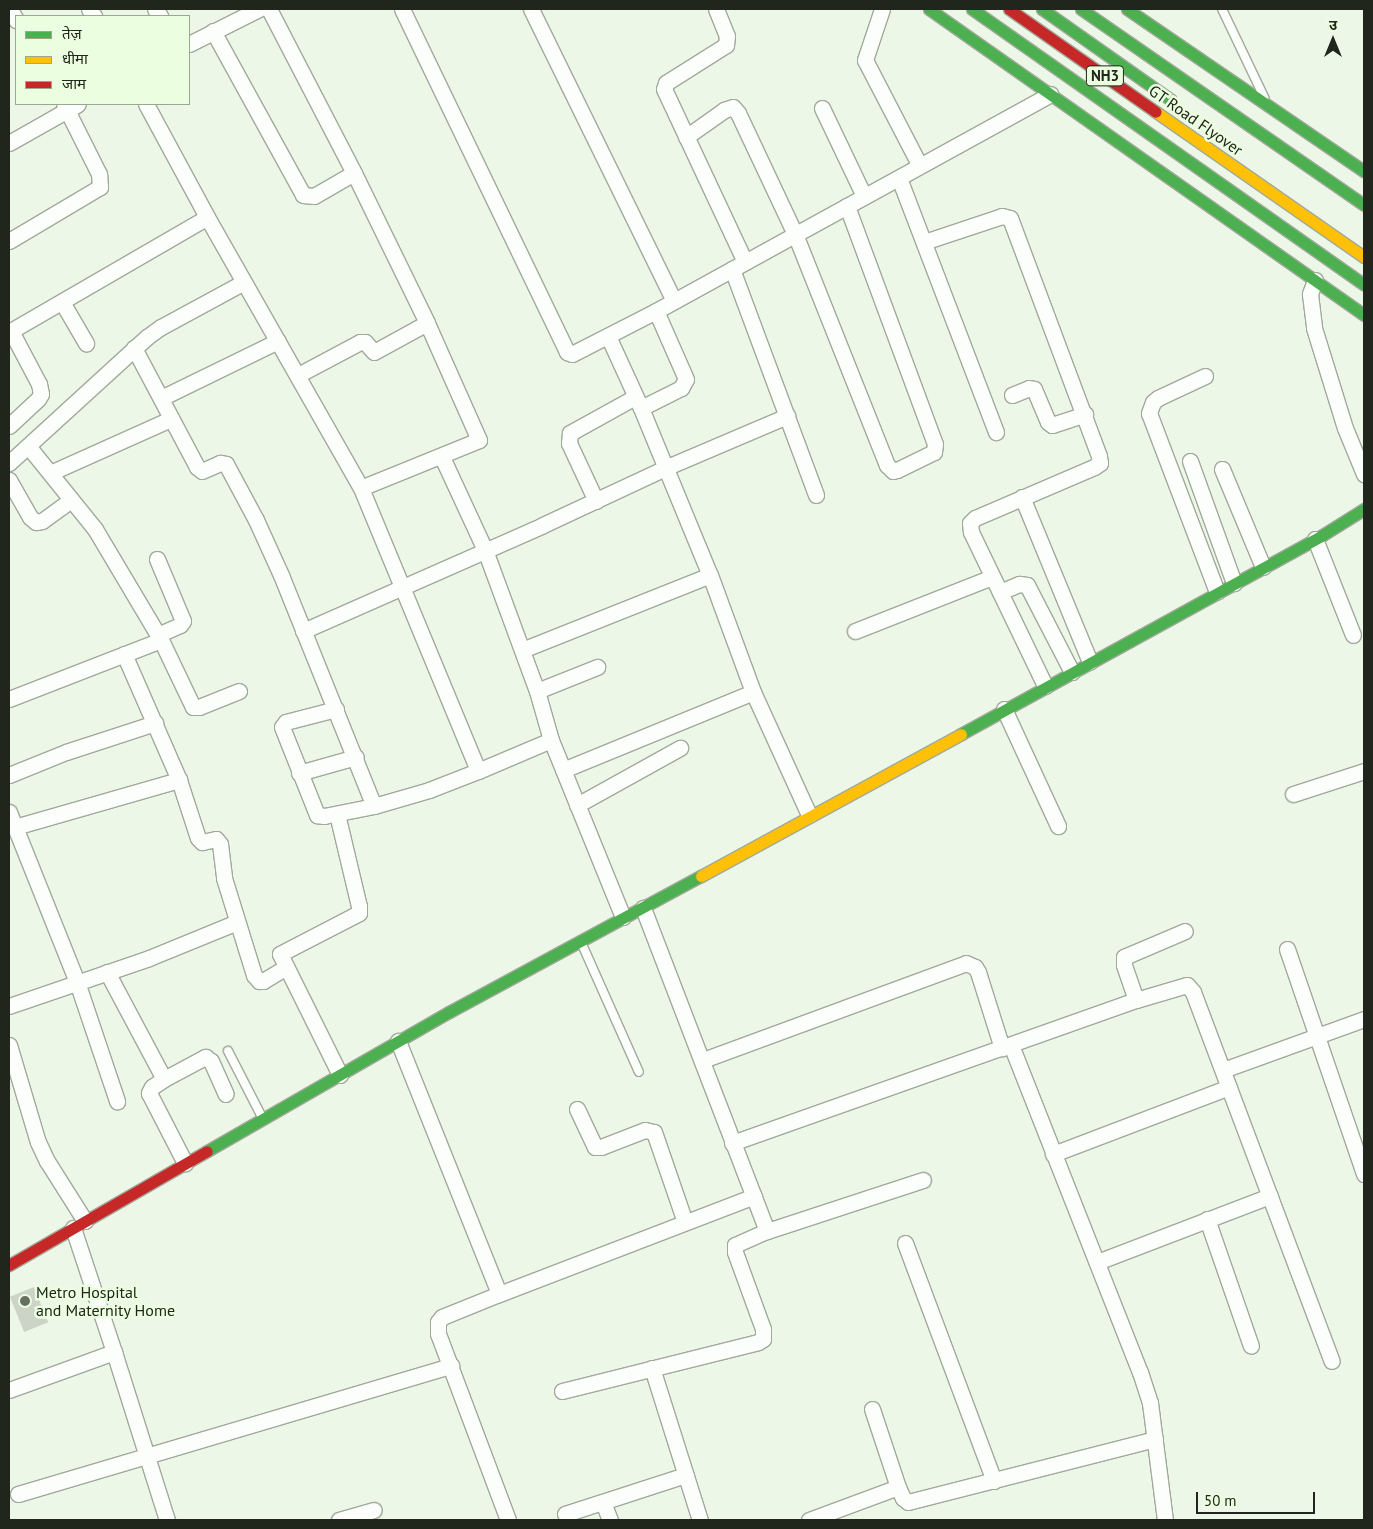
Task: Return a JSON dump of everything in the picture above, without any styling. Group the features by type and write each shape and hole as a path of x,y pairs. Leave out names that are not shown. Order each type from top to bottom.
{"main road":[{"path":"929,9 1364,315"},
{"path":"972,9 1364,284"},
{"name":"GT Road Flyover","path":"1009,9 1364,257"},
{"name":"GT Road Flyover","path":"1042,9 1179,105"},
{"path":"1080,9 1364,205"},
{"path":"1127,9 1364,171"},
{"path":"9,1265 398,1041 1315,539 1364,509"}],"street":[{"path":"269,9 354,172 427,323 479,440 442,457 426,460 361,488"},
{"path":"402,9 567,352 576,354 1050,94"},
{"path":"531,9 674,301"},
{"path":"716,9 727,36 726,45 664,86 738,266 787,416 816,495"},
{"path":"882,9 865,60 920,166"},
{"path":"190,43 252,10"},
{"path":"214,31 303,195 314,196 354,172"},
{"path":"147,105 207,217 361,488 478,771"},
{"path":"9,143 70,106 99,174 100,188 9,241"},
{"path":"686,137 724,110 733,108 795,234 887,465 893,471 930,454 935,448 935,444 847,206"},
{"path":"822,108 864,196"},
{"path":"898,178 996,432"},
{"path":"924,242 1002,216 1010,218 1085,414 1100,463 976,518 970,523 970,532 1045,686"},
{"path":"9,426 41,394 39,384 10,331 207,217"},
{"path":"1314,280 1310,294 1314,328 1345,428 1364,474"},
{"path":"9,463 134,348 161,327 244,282"},
{"path":"62,302 86,343"},
{"path":"596,501 569,444 570,433 638,403 681,388 686,380 656,311"},
{"path":"298,375 360,342 365,342 374,352 427,323"},
{"path":"608,336 710,575 753,692 809,815"},
{"path":"161,398 278,341"},
{"path":"134,348 199,470 206,470 220,463 228,467 270,549 356,757 374,806"},
{"path":"1205,376 1158,398 1153,402 1149,413 1217,592"},
{"path":"1012,395 1029,388 1034,389 1048,422 1052,425 1085,414"},
{"path":"303,631 596,501 665,468 787,416"},
{"path":"50,473 171,418"},
{"path":"28,446 95,529 159,638 194,706 199,706 239,691"},
{"path":"442,457 485,550 537,691 551,740 622,917"},
{"path":"1190,461 1234,583"},
{"path":"1222,469 1263,567"},
{"path":"9,480 30,517 36,522 42,521 72,500"},
{"path":"1022,497 1090,662"},
{"path":"1315,539 1354,636"},
{"path":"10,695 124,654 159,638 180,625 183,620 157,559"},
{"path":"522,650 710,575"},
{"path":"855,631 992,577"},
{"path":"1000,592 1019,584 1027,585 1072,672"},
{"path":"124,654 179,780 200,841 216,839 220,844 224,878 256,979 263,981 285,968"},
{"path":"537,691 597,667"},
{"path":"563,770 753,692"},
{"path":"336,709 282,725 282,731 317,815 337,814 374,806 429,790 551,740"},
{"path":"1004,709 1058,826"},
{"path":"9,775 66,752 155,723"},
{"path":"578,805 680,748"},
{"path":"299,773 356,757"},
{"path":"1293,794 1364,771"},
{"path":"15,827 179,780"},
{"path":"9,812 77,982 117,1101"},
{"path":"337,814 360,910 356,916 282,952 280,957 340,1075"},
{"path":"643,908 703,1060 732,1143 767,1231"},
{"path":"9,1006 108,972 237,922"},
{"path":"1136,1000 1124,966 1124,957 1185,931"},
{"path":"1287,949 1364,1174"},
{"path":"703,1060 966,963 975,967 1053,1154 1140,1372 1150,1403 1165,1520"},
{"path":"108,972 164,1079"},
{"path":"732,1143 1182,985 1190,988 1223,1070 1332,1361"},
{"path":"1223,1070 1364,1019"},
{"path":"398,1041 499,1294"},
{"path":"9,1045 38,1142 79,1225 114,1352 166,1520"},
{"path":"185,1164 149,1093 152,1087 205,1057 211,1062 226,1094"},
{"path":"1053,1154 1229,1087"},
{"path":"578,1110 595,1147 601,1148 645,1130 654,1132 685,1222"},
{"path":"562,1391 762,1339 762,1329 734,1248 738,1244 767,1231 923,1180"},
{"path":"508,1520 438,1334 438,1322 442,1317 499,1294 754,1196"},
{"path":"1097,1262 1270,1196"},
{"path":"1207,1219 1251,1346"},
{"path":"906,1243 994,1481"},
{"path":"9,1390 114,1352"},
{"path":"18,1494 147,1458 450,1366"},
{"path":"652,1368 700,1520"},
{"path":"872,1409 898,1487 903,1498 908,1502 915,1502 1155,1439"},
{"path":"565,1514 686,1475"},
{"path":"809,1520 898,1487"},
{"path":"603,1502 610,1520"},
{"path":"338,1520 374,1510"}],"lane":[{"path":"1222,9 1268,105"},
{"path":"580,940 639,1072"},
{"path":"228,1051 262,1119"}],"building":[{"path":"34,1287 48,1322 24,1332 10,1297"}],"traffic: fast":[{"path":"929,9 1364,315"},
{"path":"972,9 1364,284"},
{"path":"1042,9 1171,100"},
{"path":"1081,9 1364,205"},
{"path":"1127,9 1364,171"},
{"path":"961,734 1321,536 1364,509"},
{"path":"207,1151 449,1012 701,876"}],"traffic: slow":[{"path":"1156,112 1364,257"},
{"path":"701,876 961,734"}],"traffic: jam":[{"path":"1009,9 1156,112"},
{"path":"9,1265 207,1151"}],"place":[{"name":"Metro Hospital and Maternity Home","path":"25,1301"}]}
